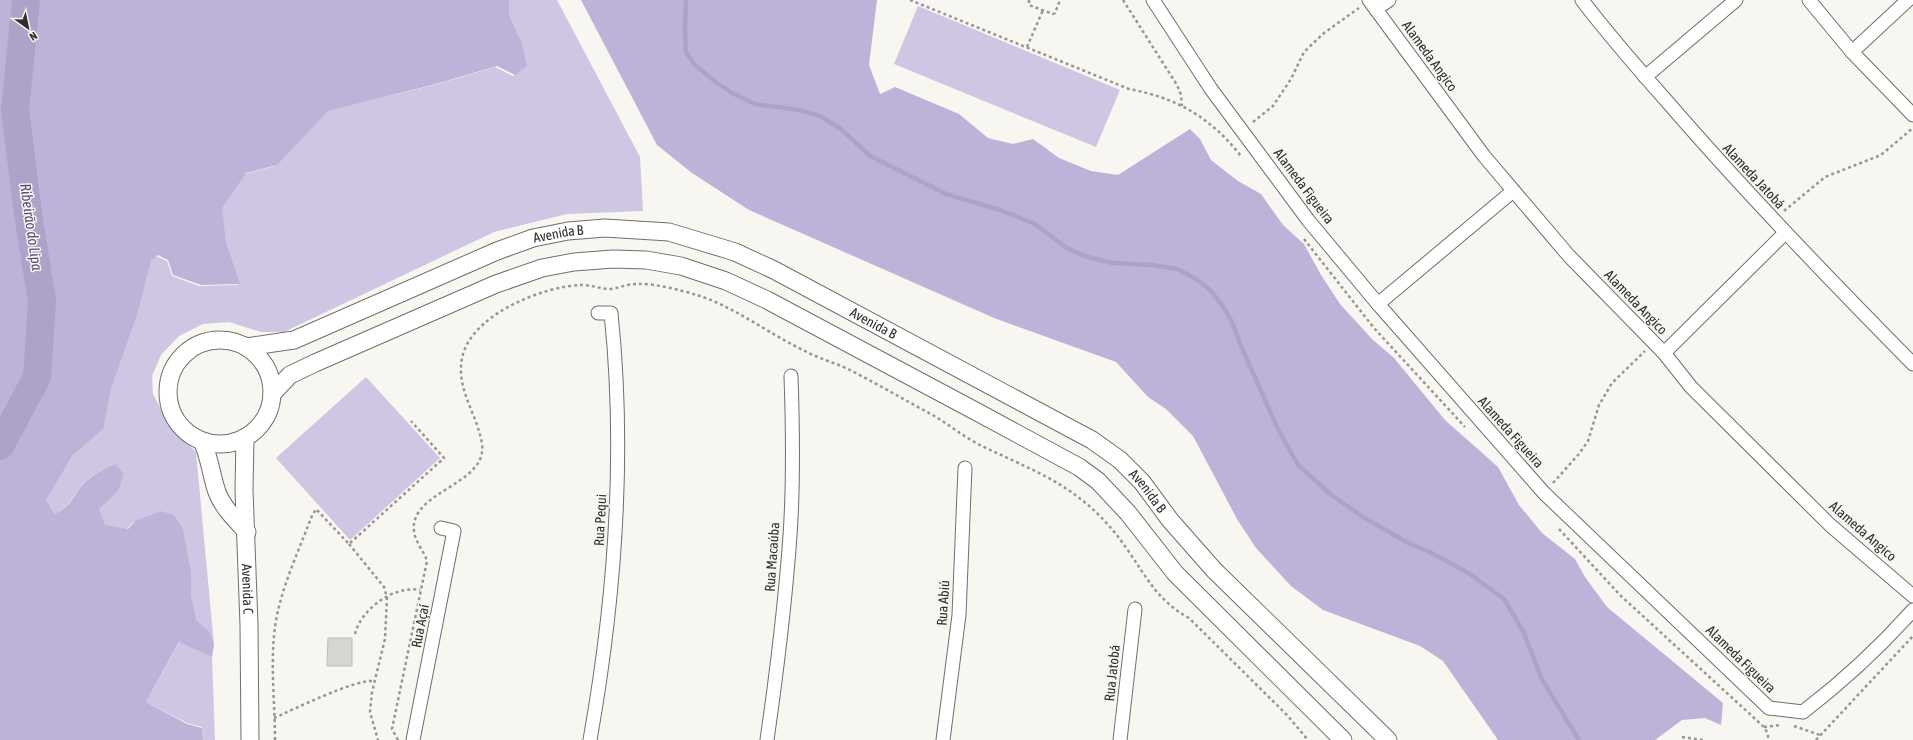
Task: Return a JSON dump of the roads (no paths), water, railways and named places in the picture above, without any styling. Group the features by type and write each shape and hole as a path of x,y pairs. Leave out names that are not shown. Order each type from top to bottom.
{"street":[{"name":"Alameda Figueira","path":"1153,0 1211,89 1243,130 1308,220 1378,304 1544,493 1769,708 1803,712 1823,696 1894,631 1913,610"},
{"path":"1372,3 1388,0"},
{"name":"Alameda Jatobá","path":"1582,0 1602,28 1732,177 1913,364"},
{"path":"1645,77 1736,0"},
{"path":"1808,0 1852,52 1912,112"},
{"path":"1852,52 1908,0"},
{"name":"Alameda Angico","path":"1372,3 1484,156 1569,256 1654,343 1691,387 1830,525 1913,596"},
{"path":"1378,304 1513,191"},
{"name":"Avenida B","path":"246,347 294,340 497,251 533,238 568,231 605,228 662,231 693,238 734,252 774,270 1028,405 1092,440 1120,460 1142,482 1170,520 1214,570 1388,740"},
{"path":"1664,354 1785,233"},
{"name":"Avenida B","path":"272,394 290,375 315,363 496,284 542,268 574,262 613,259 646,260 680,266 726,281 767,300 1079,467 1098,481 1128,513 1175,573 1342,740"},
{"name":"Rua Pequi","path":"590,740 613,577 618,464 616,364 611,313 598,313"},
{"path":"220,340 230,341 246,347 260,359 266,366 272,384 272,394 268,411 259,426 245,438 224,444 202,441 193,437 182,428 170,408 168,388 172,370 184,354 201,344 220,340"},
{"name":"Rua Macaúba","path":"767,740 782,631 789,548 792,475 791,376"},
{"name":"Avenida C","path":"245,438 244,490 247,532 250,740"},
{"path":"202,441 207,453 217,492 225,508 247,532"},
{"name":"Rua Abiú","path":"943,740 959,615 965,468"},
{"name":"Rua Açaí","path":"413,740 454,532 441,528"},
{"name":"Rua Jatobá","path":"1120,740 1135,609"}],"waterway":[{"name":"Ribeirão do Lipa","path":"0,446 37,377 42,301 28,214 15,110 26,0"},
{"path":"686,0 686,52 695,65 732,93 755,104 799,110 820,116 841,129 870,156 946,194 1000,210 1035,224 1067,248 1084,256 1113,263 1152,265 1177,269 1196,279 1210,290 1222,305 1232,322 1277,427 1298,465 1330,494 1363,517 1410,544 1428,551 1470,574 1504,599 1523,631 1541,677 1579,740"}]}
